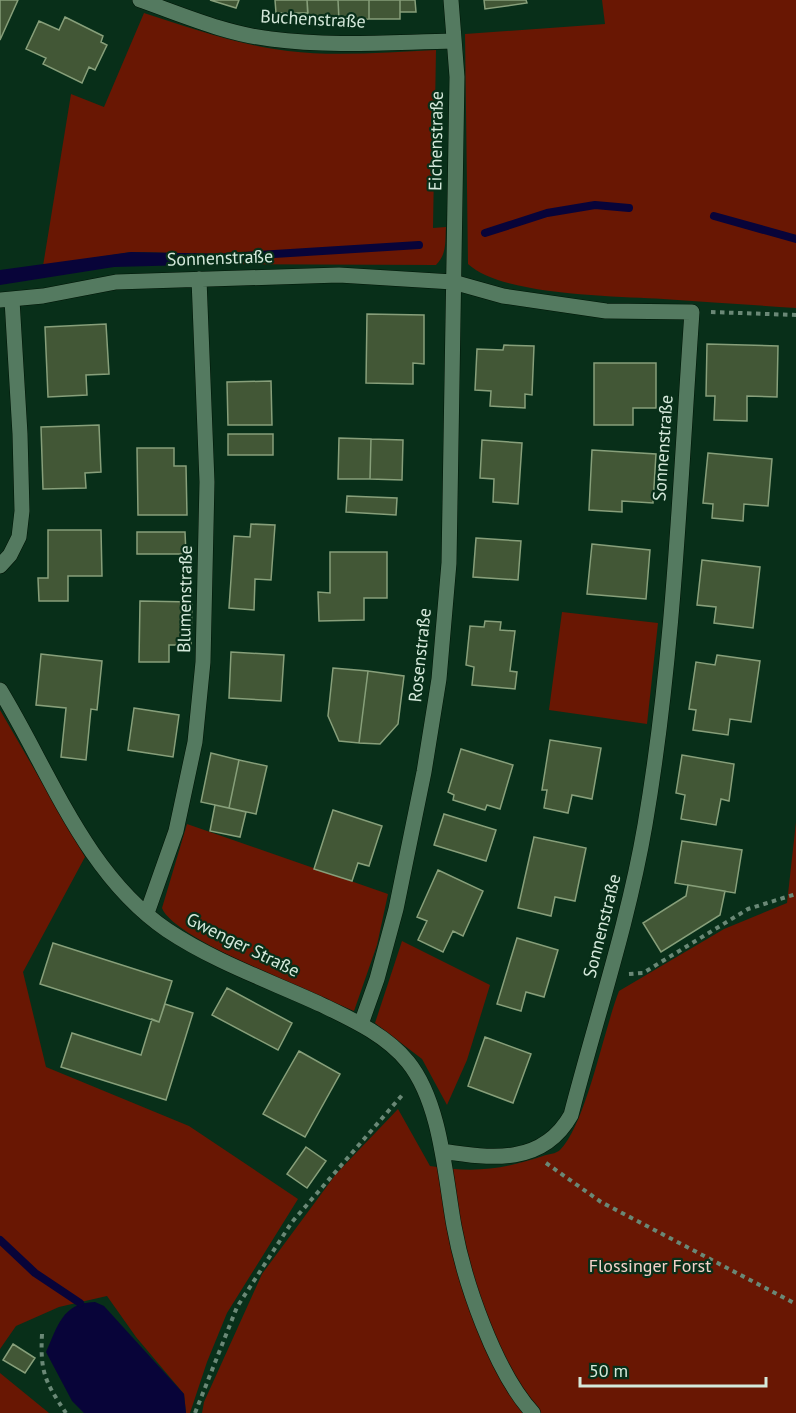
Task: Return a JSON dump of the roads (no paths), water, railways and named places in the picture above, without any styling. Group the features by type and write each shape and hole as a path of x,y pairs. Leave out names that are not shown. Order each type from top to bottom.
{"street":[{"name":"Buchenstraße","path":"140,0 237,33 270,39 321,43 454,41"},
{"name":"Eichenstraße","path":"451,0 457,77 453,282"},
{"name":"Sonnenstraße","path":"0,566 10,555 19,537 22,511 20,434 6,300 116,282 339,275 453,282 503,296 606,311 692,312 671,599 659,723 645,824 633,888 571,1115 553,1139 530,1152 483,1156 442,1151"},
{"name":"Blumenstraße","path":"147,914 176,831 195,742 203,662 207,482 199,279"},
{"name":"Rosenstraße","path":"361,1024 385,953 396,909 424,772 439,679 449,563 453,282"},
{"name":"Gwenger Straße","path":"0,690 74,824 102,864 147,914 164,928 199,949 361,1024 396,1050 418,1077 427,1096 442,1151 454,1229 474,1300 499,1358 523,1402 533,1413"}],"waterway":[{"path":"485,233 547,213 595,205 629,208"},
{"path":"714,216 796,239"},
{"path":"226,257 419,245"},
{"path":"0,1240 35,1273 80,1303"}],"park label":[{"name":"Flossinger Forst","path":"650,1266"}]}
